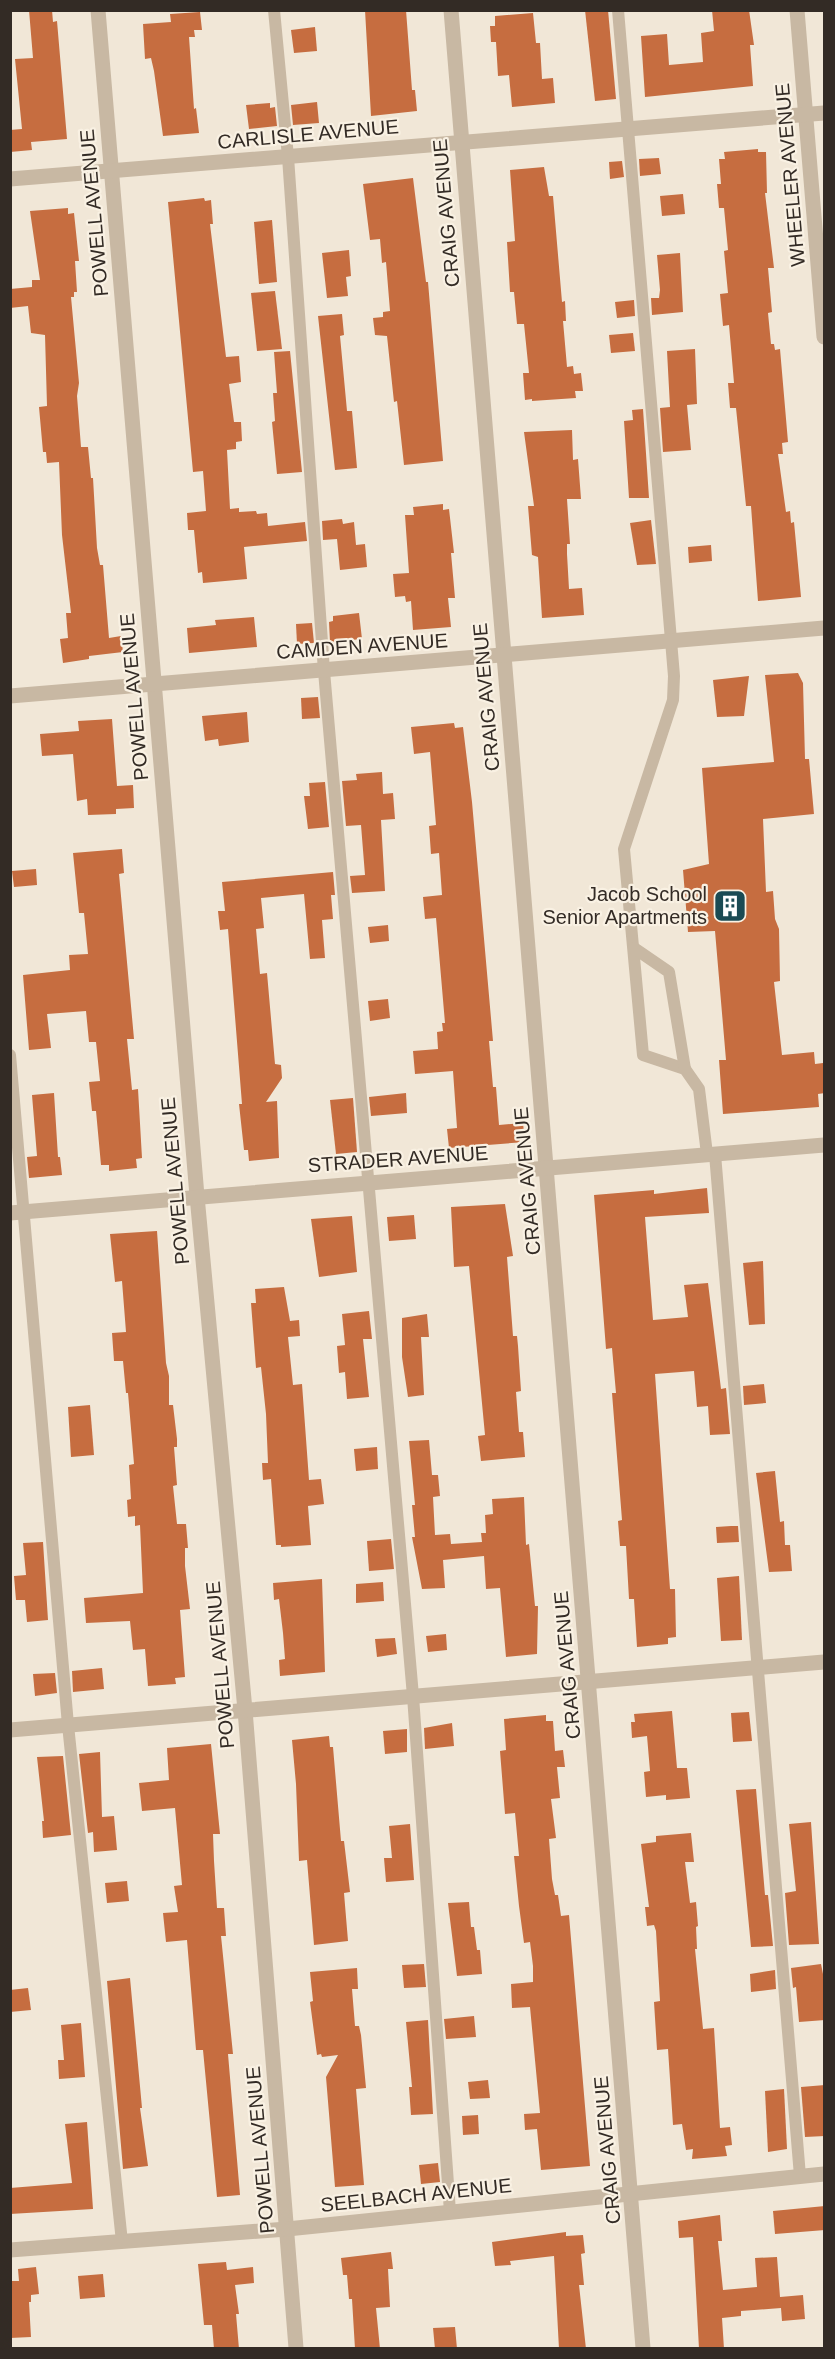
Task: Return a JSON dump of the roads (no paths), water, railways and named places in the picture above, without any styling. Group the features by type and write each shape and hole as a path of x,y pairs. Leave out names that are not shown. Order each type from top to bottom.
{"street":[{"name":"POWELL AVENUE","path":"98,10 197,1196 245,1710 296,2349"},
{"name":"CRAIG AVENUE","path":"451,10 632,2192 643,2349"},
{"name":"WHEELER AVENUE","path":"797,10 825,337"},
{"name":"CARLISLE AVENUE","path":"10,179 111,173 825,113"},
{"name":"CAMDEN AVENUE","path":"10,696 825,628"},
{"name":"STRADER AVENUE","path":"17,1212 825,1145"},
{"path":"10,1730 825,1662"},
{"name":"SEELBACH AVENUE","path":"10,2250 287,2229 825,2174"}],"lane":[{"path":"274,10 288,157 324,671 412,1696 450,2212"},
{"path":"618,10 672,642 673,700 624,849 643,1055 685,1070"},
{"path":"634,948 669,972 685,1070 699,1089 711,1154 800,2176"},
{"path":"10,1055 17,1212 122,2242"}],"place":[{"name":"Jacob School Senior Apartments","path":"730,906"}]}
